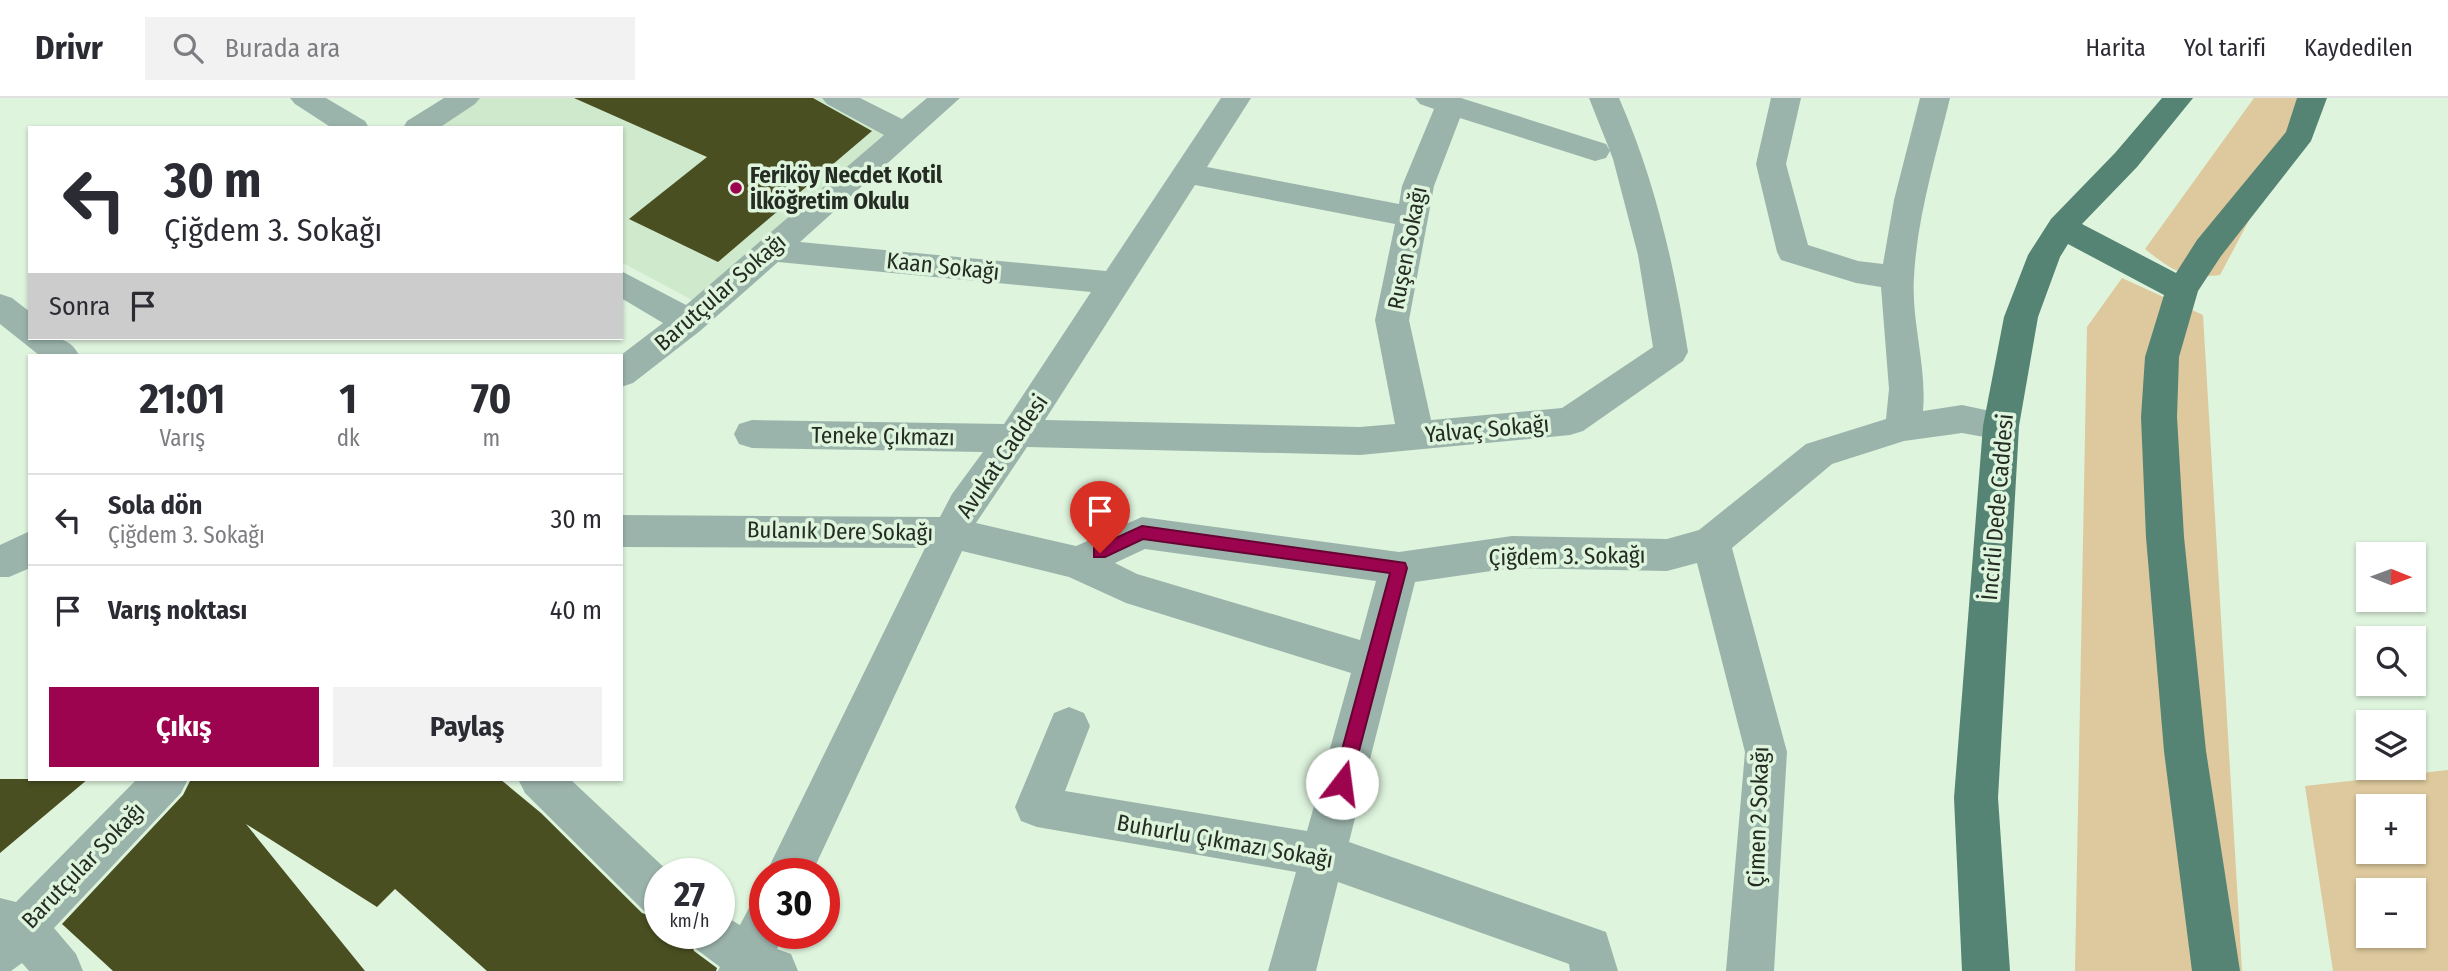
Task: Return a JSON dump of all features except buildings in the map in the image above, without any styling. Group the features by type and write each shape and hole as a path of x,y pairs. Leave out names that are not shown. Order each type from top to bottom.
{"main road":[{"name":"İncirli Dede Caddesi","path":"1986,971 1976,798 2001,426 2021,317 2044,255 2074,210 2126,160 2178,98"},
{"path":"2216,971 2185,751 2164,524 2159,416 2162,357 2182,290 2209,248 2300,134 2312,98"},
{"path":"2062,227 2182,290"}],"street":[{"path":"305,98 351,126"},
{"path":"421,126 466,98"},
{"path":"837,98 903,132"},
{"name":"Barutçular Sokağı","path":"623,372 688,322 945,98"},
{"name":"Avukat Caddesi","path":"796,858 965,505 1015,435 1236,98"},
{"name":"Yalvaç Sokağı","path":"1015,435 1360,441 1570,421 1671,352 1659,266 1615,121 1604,98"},
{"path":"1786,98 1771,164 1793,252 1856,272 1897,278"},
{"path":"1903,427 1907,389 1897,278 1910,200 1935,98"},
{"path":"1440,102 1595,151"},
{"name":"Ruşen Sokağı","path":"1416,436 1392,320 1418,186 1440,102"},
{"path":"1186,173 1412,217"},
{"name":"Kaan Sokağı","path":"770,250 1115,283"},
{"path":"623,284 688,322"},
{"path":"0,306 28,326"},
{"name":"Çiğdem 3. Sokağı","path":"1079,563 1142,533 1399,568 1512,552 1667,555 1711,543 1819,454 1903,427 1962,418 2001,426"},
{"name":"Teneke Çıkmazı","path":"752,434 1015,435"},
{"name":"Bulanık Dere Sokağı","path":"623,531 671,528 952,533 1079,563 1126,587 1374,662"},
{"name":"Çimen 2 Sokağı","path":"1711,543 1766,752 1750,971"},
{"path":"0,561 9,561 28,548"},
{"path":"1292,971 1399,568"},
{"name":"Buhurlu Çıkmazı Sokağı","path":"1069,726 1037,807 1323,855 1589,948 1594,971"},
{"name":"Barutçular Sokağı","path":"8,933 164,781"},
{"path":"542,781 644,880"},
{"path":"8,933 59,971"}],"shaded area":[{"path":"478,98 824,98 896,133 696,302 623,263 623,126 434,126"},
{"path":"2254,98 2314,98 2220,275 2197,276 2180,272 2145,249"},
{"path":"2122,278 2203,315 2242,971 2075,971 2087,327"},
{"path":"2448,770 2448,971 2333,971 2305,786 2359,780 2426,780 2426,772"}],"place":[{"name":"Feriköy Necdet Kotil İlköğretim Okulu","path":"736,188"}],"route":[{"path":"1100,553 1142,533 1399,568 1342,783"}]}
